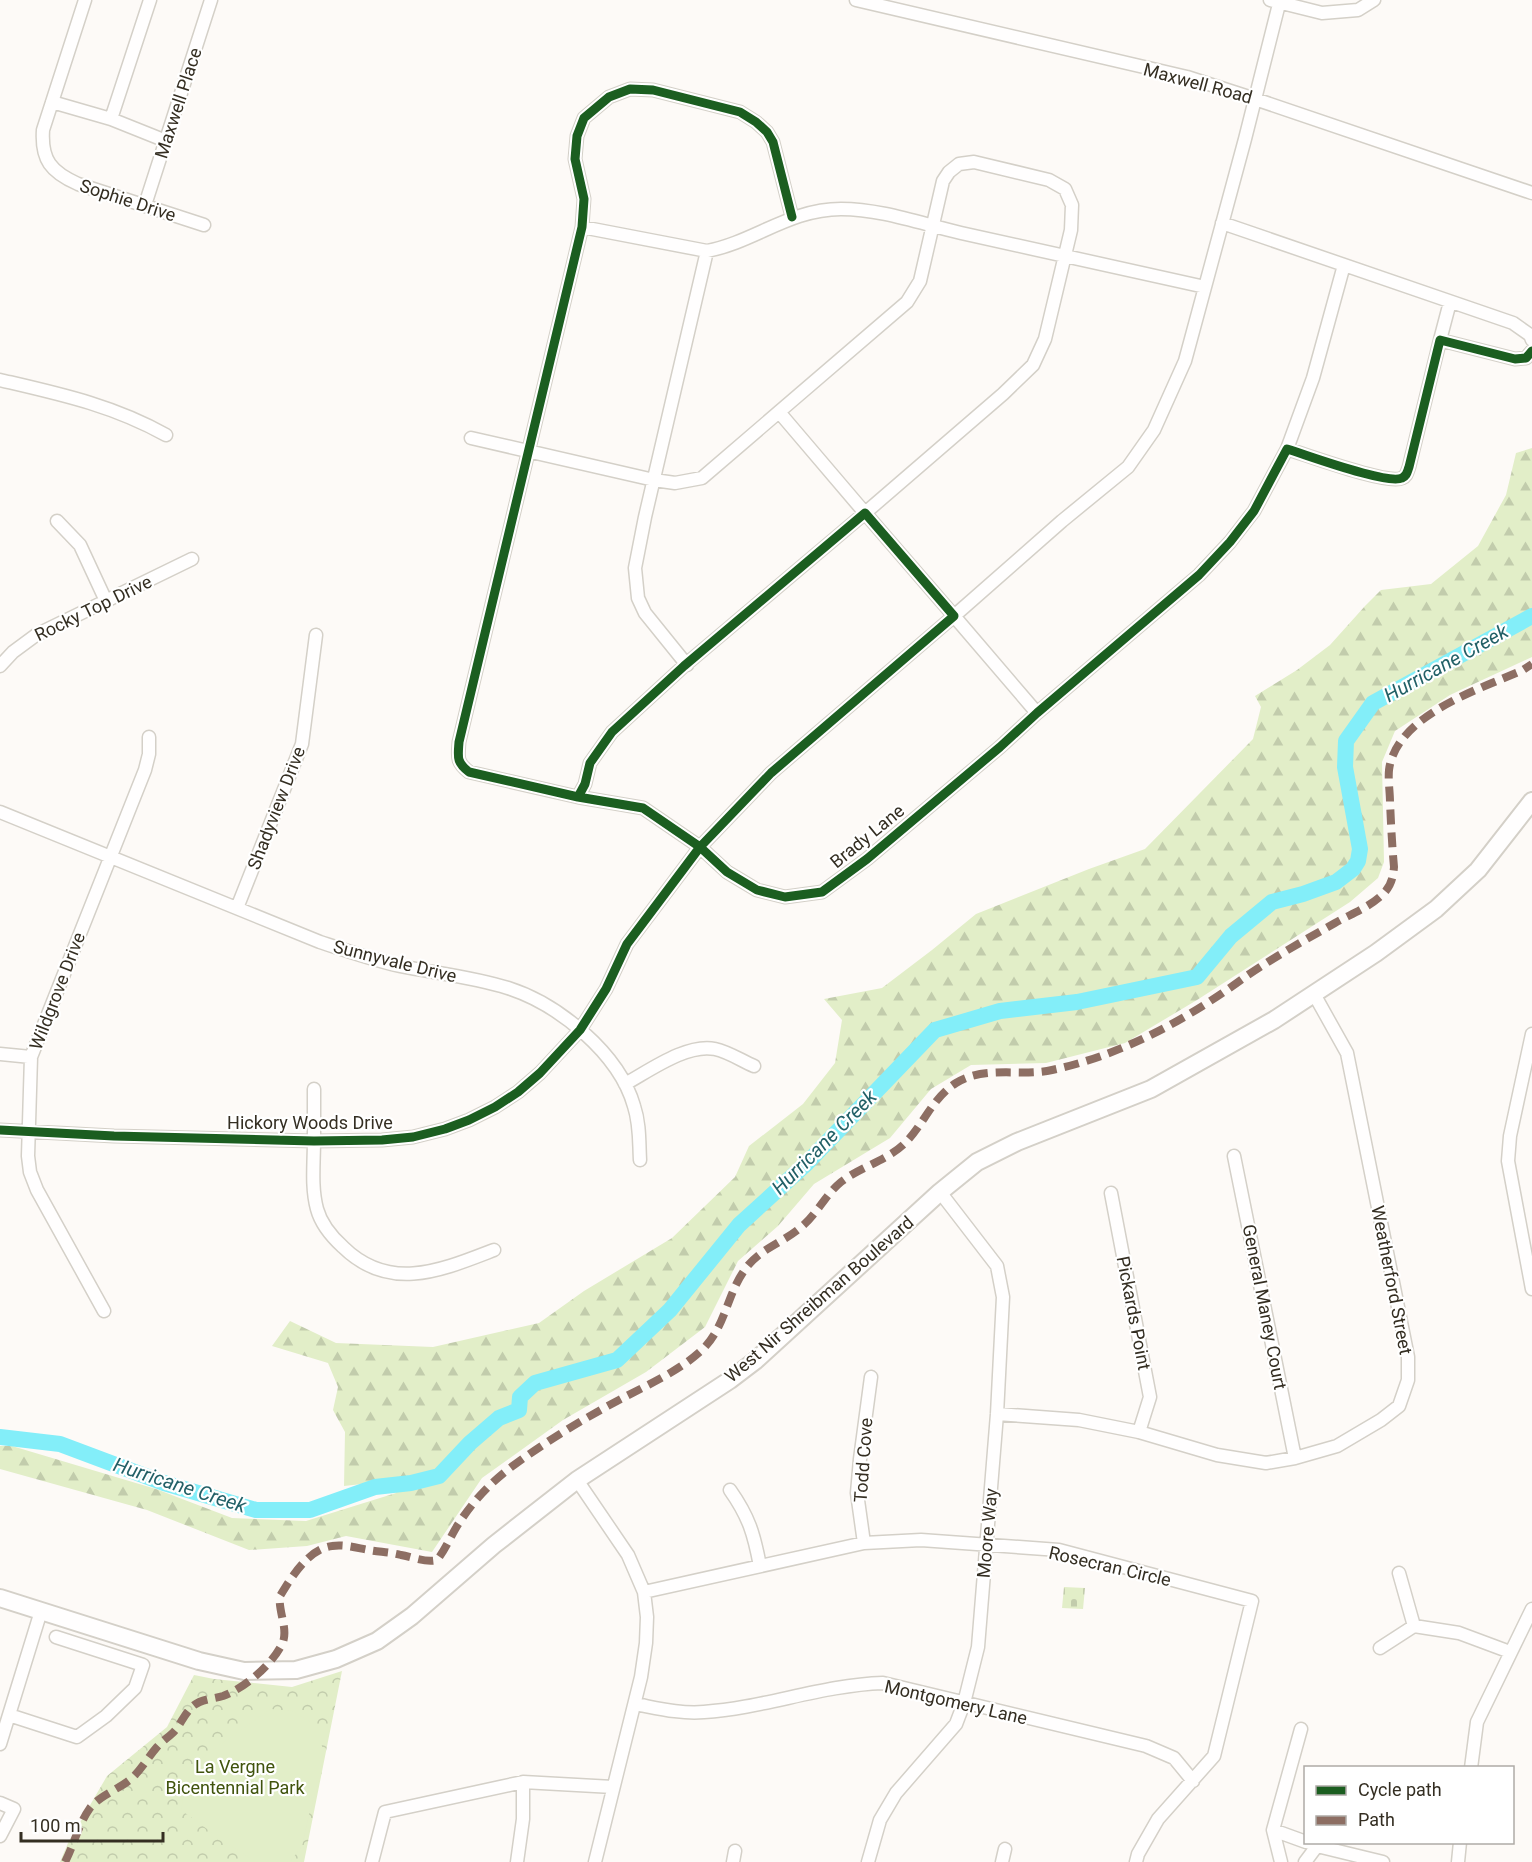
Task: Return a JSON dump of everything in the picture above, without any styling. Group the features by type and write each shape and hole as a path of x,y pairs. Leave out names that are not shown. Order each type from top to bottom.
{"main road":[{"name":"West Nir Shreibman Boulevard","path":"0,1598 200,1661 244,1671 288,1671 336,1659 377,1641 412,1616 494,1545 577,1480 730,1380 754,1361 940,1192 977,1162 1017,1142 1151,1089 1274,1020 1376,954 1436,909 1478,870 1532,801"}],"street":[{"name":"Sophie Drive","path":"85,0 43,130 42,143 46,158 61,176 78,184 204,225"},
{"path":"111,119 150,0"},
{"name":"Maxwell Place","path":"146,205 211,0"},
{"name":"Maxwell Road","path":"856,0 900,5 1187,77 1532,193"},
{"path":"1277,1 1322,13 1358,10 1374,0"},
{"name":"Hickory Woods Drive","path":"0,1130 314,1142 413,1137 445,1129 495,1107 518,1092 540,1073 580,1030 606,989 627,944 700,847 771,773 1128,466 1154,430 1185,361 1255,99 1277,1"},
{"path":"528,452 585,214 575,159 577,136 584,118 593,109 609,97 630,89 653,90 740,112 756,122 774,142 792,217"},
{"path":"52,102 111,119 166,141"},
{"path":"471,438 654,480 675,483 702,478 907,302 920,281 943,181 959,164 974,162 1049,180 1065,189 1072,205 1071,231 1046,339 1033,365 1003,394 612,732 590,763 585,784 578,797"},
{"path":"582,227 707,251 726,247 792,217 840,209 873,212 1205,287"},
{"path":"1222,223 1513,323 1530,335 1532,340"},
{"path":"687,665 645,613 638,598 635,568 707,251"},
{"name":"Brady Lane","path":"528,452 459,742 458,758 461,766 469,772 578,797 643,808 700,847 728,872 757,890 785,897 822,892 875,852 1000,747 1198,575 1230,542 1254,511 1287,449 1313,378 1344,265"},
{"path":"1287,449 1380,478 1400,480 1406,476 1450,302"},
{"path":"1440,340 1515,359 1526,357 1532,351"},
{"path":"0,380 107,407 166,435"},
{"path":"779,412 1037,713"},
{"path":"57,521 80,545 106,601"},
{"name":"Rocky Top Drive","path":"0,666 13,651 36,635 192,559"},
{"name":"Shadyview Drive","path":"237,908 302,744 316,634"},
{"name":"Wildgrove Drive","path":"104,1311 37,1190 30,1172 28,1131 31,1056 145,770 149,754 149,737"},
{"name":"Sunnyvale Drive","path":"0,812 320,942 399,965 507,987 533,997 553,1008 580,1030 614,1065 634,1104 639,1124 640,1160"},
{"name":"Weatherford Street","path":"997,1414 1079,1420 1139,1432 1217,1455 1266,1463 1296,1458 1337,1446 1381,1420 1399,1406 1408,1380 1408,1357 1347,1053 1314,994"},
{"path":"1532,1034 1529,1061 1510,1136 1508,1161 1527,1234 1532,1289"},
{"path":"625,1084 696,1048 715,1049 754,1066"},
{"path":"0,1054 31,1056"},
{"path":"314,1089 313,1181 317,1211 334,1239 359,1260 391,1273 412,1274 442,1269 494,1250"},
{"name":"General Maney Court","path":"1234,1156 1296,1458"},
{"name":"Moore Way","path":"868,1862 880,1820 896,1793 956,1724 964,1703 978,1647 997,1414 1003,1296 997,1266 940,1192"},
{"name":"Pickards Point","path":"1111,1193 1150,1397 1139,1432"},
{"name":"Todd Cove","path":"864,1543 857,1493 871,1377"},
{"path":"577,1480 627,1555 644,1592 647,1617 646,1643 634,1704 595,1862"},
{"path":"730,1490 744,1511 754,1535 760,1566"},
{"name":"Rosecran Circle","path":"644,1592 864,1543 921,1540 1059,1550 1252,1601 1214,1756 1158,1819 1138,1854 1136,1862"},
{"path":"1399,1573 1414,1626"},
{"path":"1471,1766 1477,1722 1532,1610"},
{"path":"0,1744 41,1611"},
{"path":"1380,1648 1414,1626 1458,1633 1510,1652"},
{"path":"9,1715 77,1737 106,1716 135,1688 142,1665 57,1637"},
{"name":"Montgomery Lane","path":"634,1704 667,1710 703,1712 855,1684 883,1683 1146,1746 1174,1758 1193,1781"},
{"path":"1281,1862 1273,1830 1301,1729"},
{"path":"372,1862 385,1812 522,1782 613,1787"},
{"path":"517,1862 523,1819 522,1782"},
{"path":"0,1803 14,1809 0,1836"},
{"path":"1273,1830 1304,1842"},
{"path":"1305,1862 1310,1844 1383,1862"},
{"path":"1458,1862 1460,1844"},
{"path":"1002,1862 1005,1849"}],"green space":[{"path":"1532,448 1532,657 1450,695 1395,731 1382,762 1384,862 1378,878 1350,902 1125,1043 1046,1063 971,1065 931,1089 890,1138 814,1184 778,1226 738,1261 705,1327 646,1372 563,1420 482,1478 432,1552 346,1536 307,1546 249,1550 147,1510 0,1469 0,1446 12,1446 156,1489 232,1518 306,1521 396,1493 389,1481 344,1486 345,1432 333,1410 338,1387 328,1363 272,1346 290,1321 336,1343 433,1347 539,1323 584,1291 672,1238 735,1177 749,1146 803,1104 835,1063 842,1020 824,999 882,988 976,914 1145,849 1253,739 1261,707 1255,696 1297,670 1330,645 1381,590 1431,584 1478,546 1506,495 1516,453"},
{"path":"1064,1587 1085,1588 1083,1609 1062,1608"},
{"name":"La Vergne Bicentennial Park","path":"342,1671 304,1862 60,1862 68,1843 107,1776 167,1727 194,1675 292,1687"},
{"path":"271,1709 292,1711 310,1722 322,1746 322,1772 302,1846 290,1862 256,1862 181,1810 186,1782 204,1756"}],"waterway":[{"name":"Hurricane Creek","path":"0,1437 60,1444 164,1483 256,1510 310,1510 375,1487 411,1483 439,1476 470,1443 499,1418 519,1410 520,1397 535,1383 617,1360 670,1310 739,1225 807,1163 935,1030 1000,1011 1077,1002 1197,977 1231,936 1272,902 1336,882 1353,869 1358,861 1360,849 1345,767 1346,741 1373,703 1532,616"}],"marked path":[{"path":"65,1862 90,1808 134,1776 157,1747 175,1731 191,1708 200,1702 223,1696 240,1687 258,1674 272,1659 284,1637 280,1596 308,1558 323,1548 341,1546 424,1560 437,1560 471,1506 506,1471 539,1447 579,1423 674,1371 703,1349 717,1330 734,1288 752,1261 806,1223 841,1182 904,1144 940,1096 956,1083 979,1074 1052,1070 1129,1045 1201,1007 1278,956 1378,899 1390,885 1394,871 1389,770 1395,751 1407,734 1442,706 1532,664"}],"cycle path":[{"path":"792,217 773,142 767,132 740,112 653,90 630,89 609,97 584,118 577,136 575,159 584,199 582,227 458,752 460,762 469,772 578,797 643,808 700,847 727,872 757,890 785,897 822,892 867,859 1199,575 1230,542 1254,511 1287,449 1364,473 1394,479 1402,478 1409,467 1440,340 1515,359 1526,358 1532,351"},
{"path":"0,1130 114,1136 314,1141 382,1140 413,1137 445,1129 495,1107 518,1092 540,1073 580,1030 606,989 627,944 700,847 771,773 954,616 865,513 684,666 612,732 590,763 585,784 578,797"}]}
